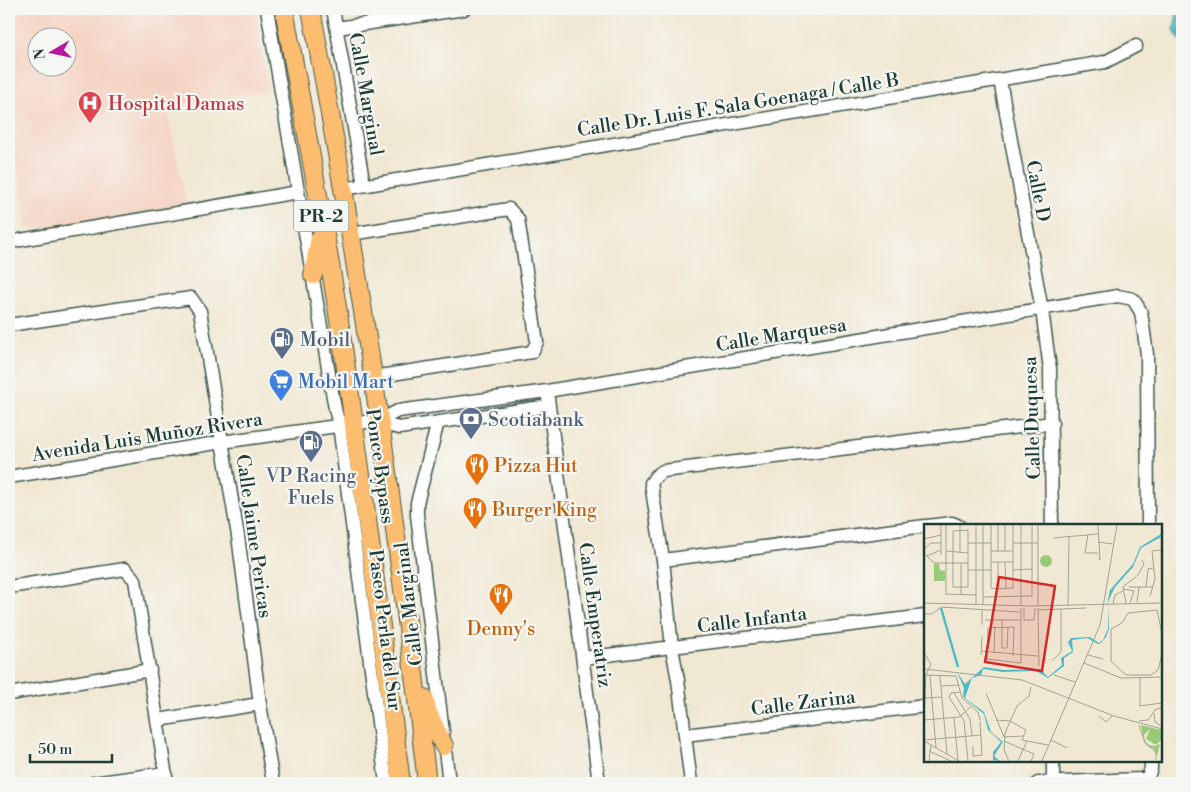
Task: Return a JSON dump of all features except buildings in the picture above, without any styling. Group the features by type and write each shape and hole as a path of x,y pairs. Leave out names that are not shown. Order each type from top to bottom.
{"highway":[{"name":"Ponce Bypass","path":"284,9 323,225 346,424 402,783"},
{"name":"Ponce Bypass","path":"311,9 344,189 380,420 427,783"},
{"path":"313,276 323,225"},
{"path":"412,659 428,713 444,746"}],"street":[{"name":"Paseo Perla del Sur","path":"267,9 335,409 346,424 386,783"},
{"name":"Calle Marginal","path":"333,9 364,185"},
{"path":"337,28 464,9"},
{"name":"Calle Dr. Luis F. Sala Goenaga / Calle B","path":"344,189 1105,62 1136,46"},
{"name":"Calle D","path":"1000,80 1042,310"},
{"path":"9,242 298,192"},
{"path":"351,234 509,208 518,218 537,342 532,352 372,377"},
{"name":"Calle Marquesa","path":"380,420 398,411 547,391 1118,296 1133,299 1141,312 1147,354 1148,524"},
{"name":"Calle Jaime Pericas","path":"9,324 190,298 200,311 238,536 260,704 273,783"},
{"name":"Calle Duquesa","path":"1042,310 1050,369 1052,524"},
{"name":"Calle Emperatriz","path":"547,391 599,783"},
{"path":"491,398 493,415"},
{"path":"380,420 399,428 549,406"},
{"name":"Avenida Luis Muñoz Rivera","path":"9,477 222,442 380,420"},
{"name":"Calle Marginal","path":"438,422 416,502 449,783"},
{"path":"691,783 650,483 656,476 663,471 1052,422"},
{"path":"662,560 924,526"},
{"path":"9,586 125,569 135,580 167,778 93,783"},
{"name":"Calle Infanta","path":"583,658 924,616"},
{"path":"9,694 150,670"},
{"path":"158,720 260,704"},
{"name":"Calle Zarina","path":"685,735 924,706"},
{"path":"1053,783 1054,762"},
{"path":"1038,783 1140,779 1148,777 1151,762"}],"shaded area":[{"name":"Hospital Damas","path":"9,9 255,9 268,91 167,107 187,206 36,229 27,228 9,112"}],"water":[{"path":"1177,9 1182,9 1182,45 1174,31"}],"place":[{"name":"Hospital Damas","path":"90,124"},
{"name":"Mobil","path":"282,360"},
{"name":"Mobil Mart","path":"281,402"},
{"name":"Scotiabank","path":"471,440"},
{"name":"VP Racing Fuels","path":"311,463"},
{"name":"Pizza Hut","path":"477,486"},
{"name":"Burger King","path":"475,530"},
{"name":"Denny's","path":"501,616"}]}
